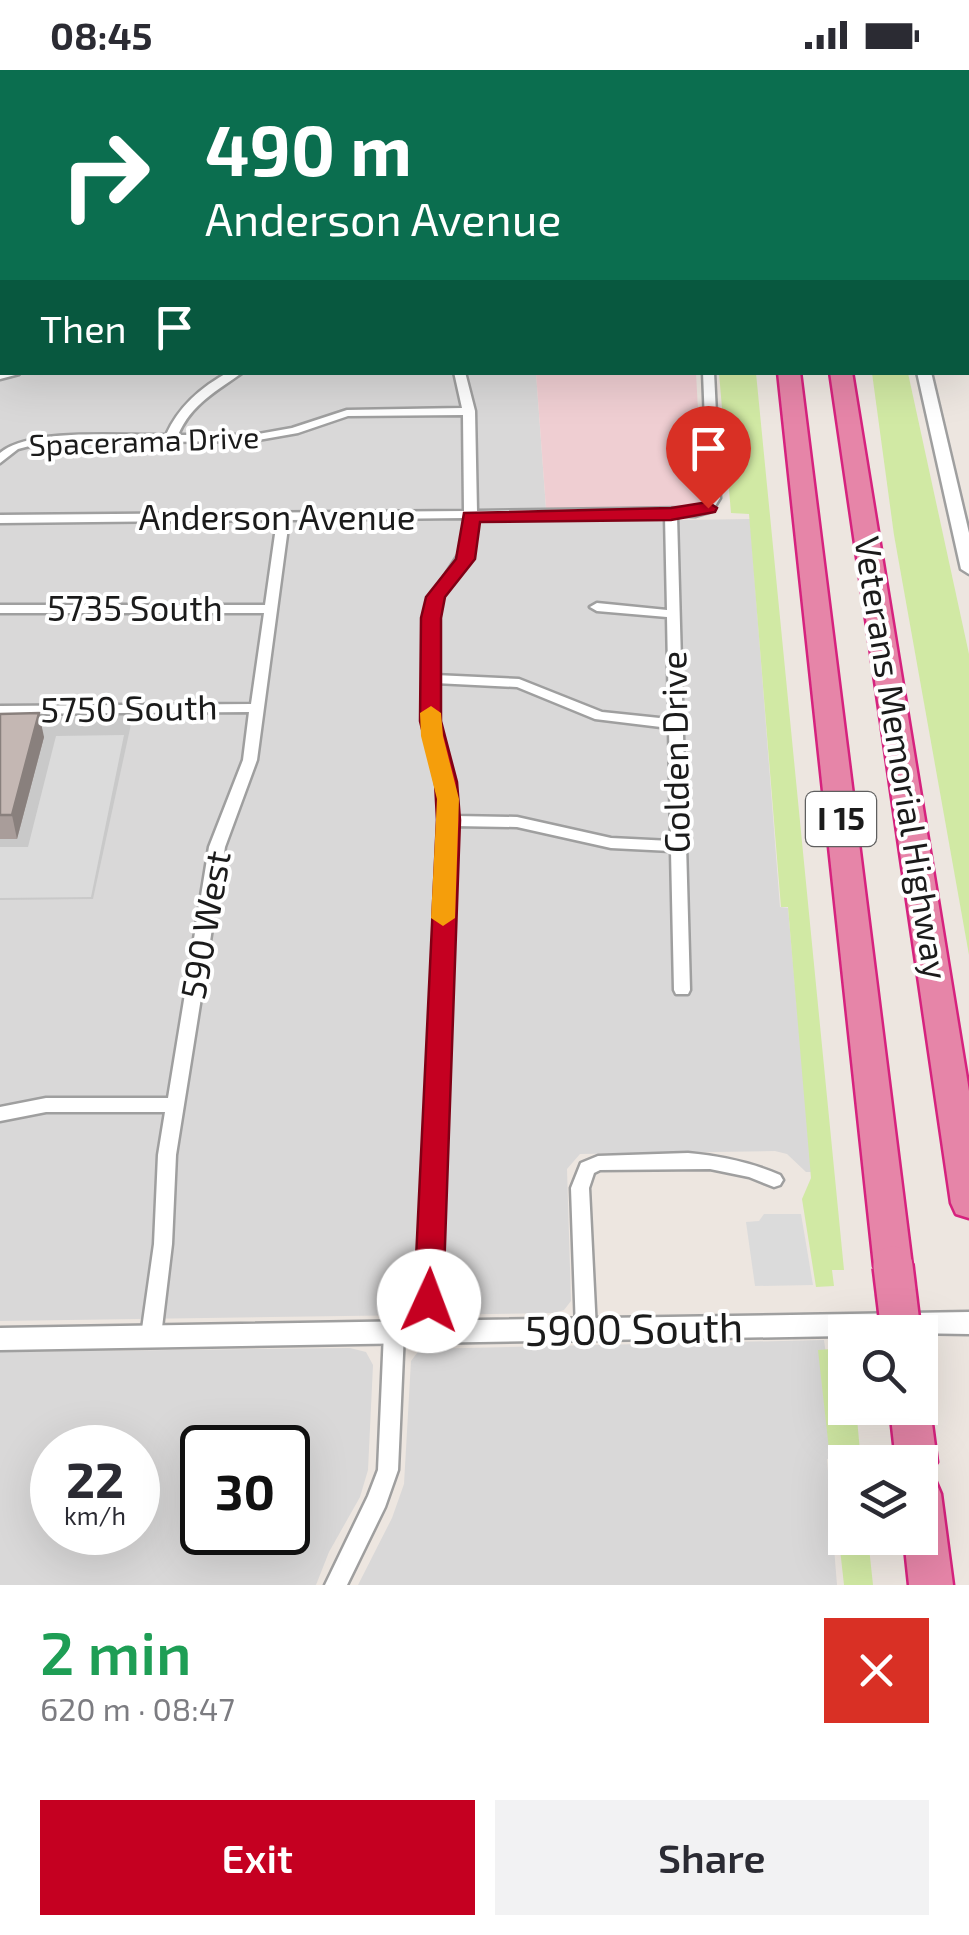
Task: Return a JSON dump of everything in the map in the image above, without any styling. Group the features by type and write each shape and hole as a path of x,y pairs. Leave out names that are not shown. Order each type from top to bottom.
{"highway":[{"name":"Veterans Memorial Highway","path":"789,375 899,1315"},
{"name":"Veterans Memorial Highway","path":"842,375 969,1204"},
{"path":"849,418 862,396 860,375"},
{"path":"927,1555 931,1585"}],"street":[{"path":"171,438 180,418 195,400 233,375"},
{"path":"427,1331 448,820 446,782 432,736 432,608 446,582 466,559 471,517 469,411 460,375"},
{"name":"Anderson Avenue","path":"0,519 671,514 708,508 714,498 708,375"},
{"path":"925,375 969,569"},
{"name":"Spacerama Drive","path":"0,459 14,447 42,440 272,436 347,413 469,411"},
{"name":"Golden Drive","path":"671,514 682,990"},
{"name":"590 West","path":"151,1336 163,1244 163,1187 217,847 247,772 283,518"},
{"path":"597,607 672,614"},
{"name":"5735 South","path":"0,609 271,608"},
{"path":"431,679 520,683 600,716 676,724"},
{"name":"5750 South","path":"0,710 258,708"},
{"path":"448,820 517,822 611,842 678,846"},
{"path":"0,1114 46,1105 176,1105"},
{"path":"586,1330 580,1188 587,1168 598,1163 721,1161 749,1167 774,1180"},
{"name":"5900 South","path":"0,1339 969,1323"},
{"path":"336,1585 344,1560 382,1491 388,1470 394,1332"}],"shaded area":[{"path":"0,375 536,375 547,522 750,519 780,907 788,908 812,1172 806,1172 787,1154 775,1151 580,1154 567,1169 571,1301 555,1313 0,1321"},
{"path":"536,375 696,375 703,502 694,507 546,508"},
{"path":"133,715 93,899 0,900 0,719"},
{"path":"124,735 91,897 0,898 0,847 28,847 56,736"},
{"path":"764,1214 801,1214 813,1285 755,1286 746,1222 759,1221"},
{"path":"824,1340 828,1425 836,1425 838,1445 828,1445 827,1459 828,1555 835,1555 837,1585 358,1585 392,1518 404,1484 411,1361 420,1349"},
{"path":"350,1348 366,1352 373,1365 368,1470 360,1497 329,1552 316,1585 0,1585 0,1352"}],"green space":[{"path":"719,375 756,375 844,1270 832,1270 834,1286 816,1287 802,1199 811,1178 788,907 781,907 749,514 731,513"},
{"path":"872,375 908,375 969,654 969,955 894,535"},
{"path":"828,1349 828,1425 858,1425 859,1445 829,1445 818,1350"},
{"path":"841,1555 870,1555 873,1585 844,1585"}],"building":[{"path":"39,713 12,815 0,815 0,714"}],"slow traffic":[{"path":"431,713 432,736 448,799 443,918"}],"route":[{"path":"429,1301 448,820 446,782 430,721 432,608 446,582 466,559 471,517 671,514 708,508"}]}
